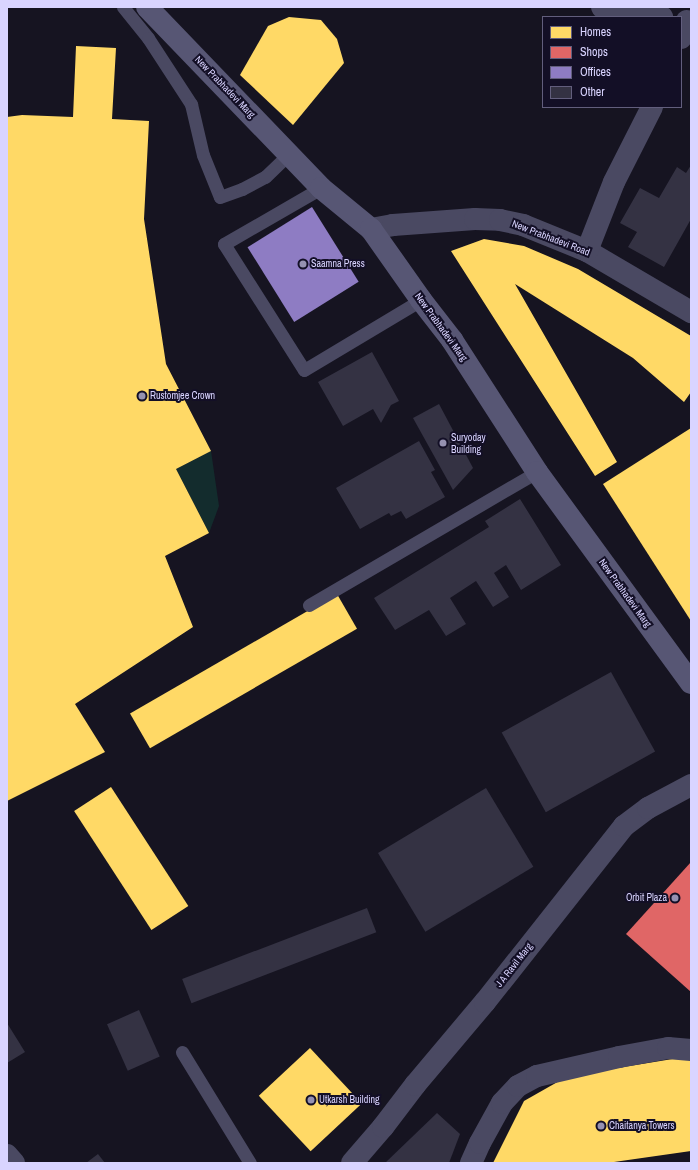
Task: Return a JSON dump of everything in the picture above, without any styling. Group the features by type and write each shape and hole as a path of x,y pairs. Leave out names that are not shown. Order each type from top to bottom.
{"main road":[{"name":"New Prabhadevi Marg","path":"147,7 321,188 371,229 421,300 452,340 537,472 691,684"}],"street":[{"path":"602,7 656,16"},
{"path":"587,251 614,182 651,108"},
{"name":"New Prabhadevi Road","path":"371,229 393,225 475,219 500,220 523,225 587,251 691,312"},
{"name":"J A Ravil Marg","path":"352,1163 485,1002 624,826 648,808 691,785"},
{"path":"471,1163 502,1103 518,1086 536,1076 619,1057 668,1048 691,1050"},
{"path":"7,1155 14,1163"}],"lane":[{"path":"123,7 148,38 192,104 203,155 220,197 242,189 265,177 289,154"},
{"path":"321,188 224,244 304,370 421,300"},
{"path":"309,605 537,472"},
{"path":"182,1052 250,1163"}],"green space":[{"path":"211,451 219,506 209,533 176,469"}],"building: Homes":[{"path":"289,17 321,20 337,39 344,63 293,125 240,75 268,26"},
{"name":"Rustomjee Crown","path":"76,46 116,48 112,119 149,121 144,219 166,364 211,451 176,469 209,533 165,556 193,627 75,704 105,752 7,801 7,117 22,115 73,117"},
{"path":"484,239 524,246 578,269 691,336 691,392 684,402 633,358 515,284 617,462 595,476 451,251"},
{"path":"691,428 691,621 603,484"},
{"path":"337,594 357,629 150,748 130,714"},
{"path":"111,787 188,906 151,930 74,811"},
{"name":"Utkarsh Building","path":"310,1048 362,1104 311,1151 259,1096"},
{"name":"Chaitanya Towers","path":"691,1056 691,1151 607,1163 493,1163 524,1101 568,1076"}],"building: Shops":[{"name":"Orbit Plaza","path":"691,862 691,992 626,934"}],"building: Offices":[{"name":"Saamna Press","path":"312,207 359,282 294,322 248,247"}],"building: Other":[{"path":"691,165 691,219 664,267 628,247 637,232 620,223 640,188 659,198 677,167 686,173"},
{"path":"372,352 399,401 391,405 381,423 373,409 343,426 318,382"},
{"name":"Suryoday Building","path":"439,404 473,468 453,490 413,418"},
{"path":"419,441 435,470 431,472 445,497 406,519 401,511 391,516 389,513 360,529 336,488"},
{"path":"520,499 561,565 521,590 506,565 494,573 509,597 493,607 476,581 450,598 466,624 446,636 429,610 395,630 374,598 489,527 485,521"},
{"path":"611,672 655,752 546,812 502,733"},
{"path":"486,788 533,867 425,932 378,853"},
{"path":"367,908 376,932 191,1003 182,979"},
{"path":"139,1010 160,1057 128,1071 107,1024"},
{"path":"7,1023 25,1052 7,1063"},
{"path":"437,1113 460,1134 449,1163 385,1163"},
{"path":"98,1154 105,1163 86,1163"}],"place":[{"name":"Saamna Press","path":"303,264"},
{"name":"Rustomjee Crown","path":"142,396"},
{"name":"Suryoday Building","path":"443,443"},
{"name":"Orbit Plaza","path":"675,898"},
{"name":"Utkarsh Building","path":"311,1100"},
{"name":"Chaitanya Towers","path":"601,1126"}]}
